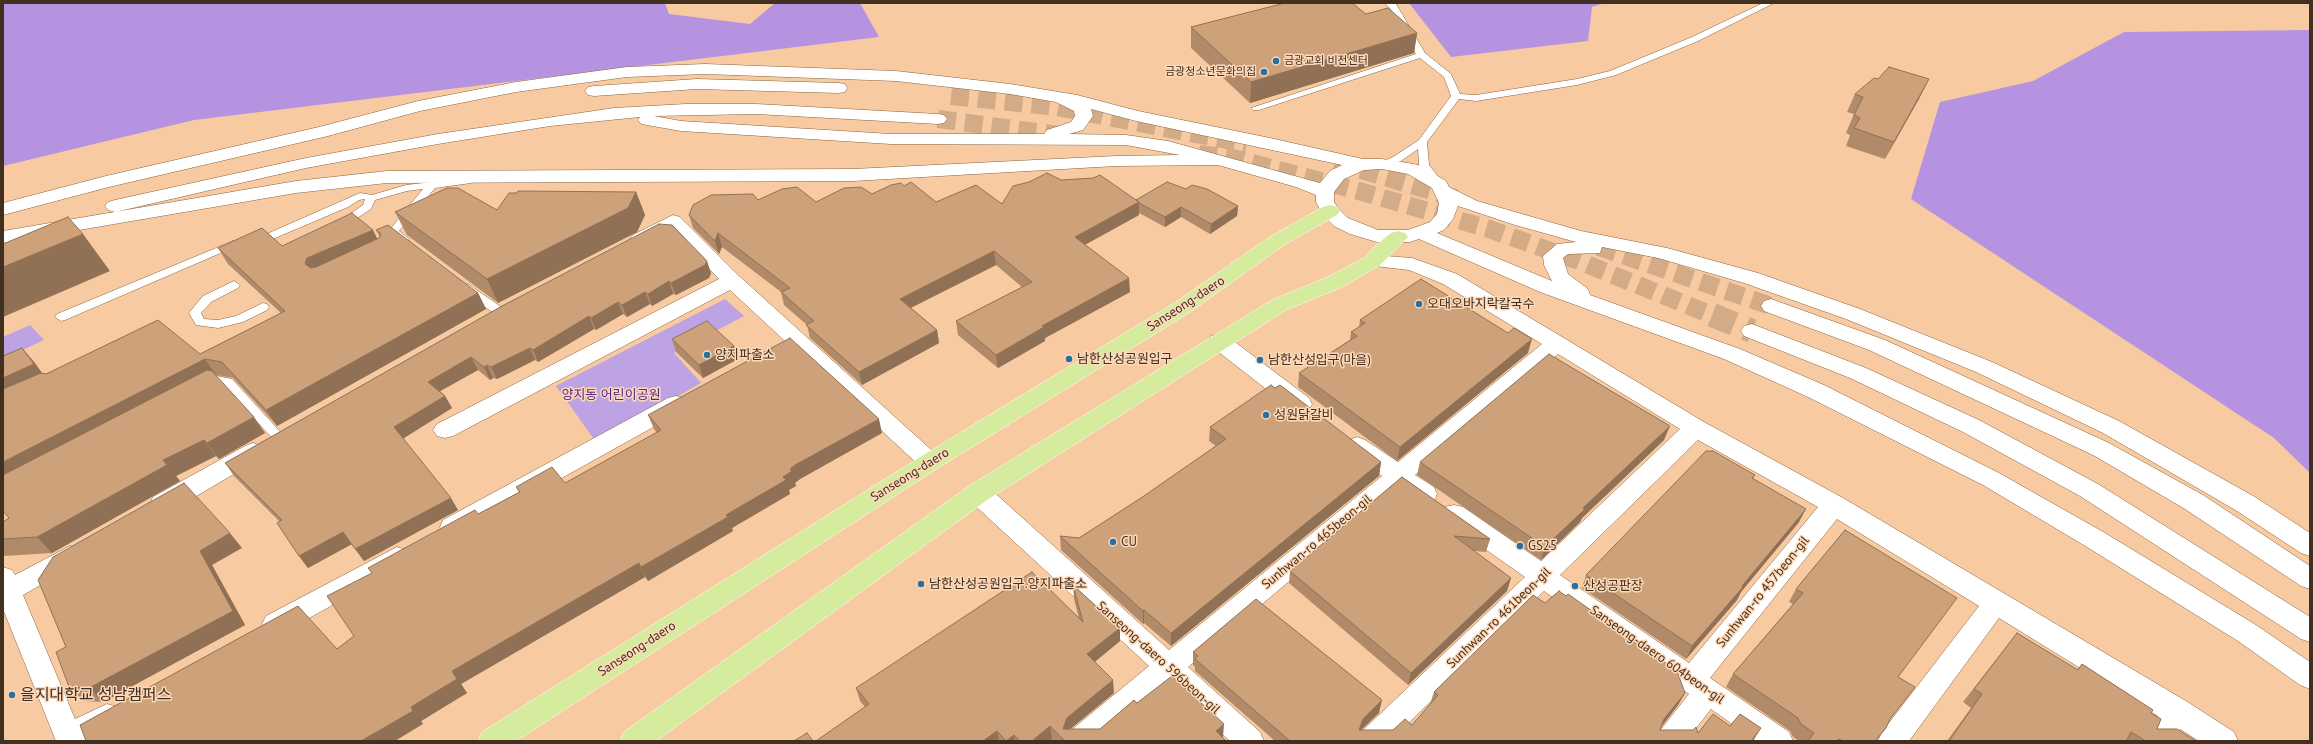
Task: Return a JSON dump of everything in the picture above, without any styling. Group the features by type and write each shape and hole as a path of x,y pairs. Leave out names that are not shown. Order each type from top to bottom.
{"main road":[{"path":"3,209 200,160 322,132 418,106 516,87 627,72 705,69 896,76 1058,97 1077,100 1136,116 1373,165 1414,170 1470,205 1522,222 1579,237 1660,252 1751,278 1853,314 1984,367 2111,427 2246,504 2310,546"},
{"path":"322,132 501,103 610,89 697,84 864,89 951,96"},
{"path":"1030,139 1065,132 1077,126 1082,121 1084,116 1082,108 1058,97"},
{"path":"3,234 164,194 306,163 445,138 614,113 686,109 756,109 938,119"},
{"path":"614,113 681,126 779,133 899,139 1126,140 1168,146 1303,183 1328,202 1341,222 1358,230 1377,236 1398,237 1421,233 1437,226 1446,215 1449,203 1441,188"},
{"path":"3,194 103,173 200,160"},
{"path":"3,237 325,183 387,178 853,175 956,171 1108,161 1219,160"},
{"path":"1328,202 1329,183 1337,175 1349,169 1373,165"},
{"name":"Sanseong-daero","path":"492,741 930,462 1183,307 1277,241 1328,202"},
{"path":"625,246 673,221 732,281 930,462"},
{"path":"1421,233 1547,287 1600,304 1732,354 1809,388 1991,479 2102,544 2248,633 2310,677"},
{"path":"641,739 978,493 1219,341 1279,305 1334,282 1373,261 1383,249 1398,237"},
{"path":"1600,304 1576,291 1560,278 1554,265 1554,256 1564,248 1660,252"},
{"path":"1373,261 1412,264 1450,279 1696,428 1834,505 1995,604 2176,710 2224,741"},
{"path":"445,430 732,281"},
{"path":"480,323 521,301"},
{"path":"1771,306 1877,345 2101,449 2194,502 2310,579"},
{"path":"1752,331 1858,373 1971,426 2061,474 2199,559 2310,631"},
{"path":"775,350 796,339"},
{"path":"1219,341 1320,418"},
{"name":"Sunhwan-ro 465beon-gil","path":"1079,741 1556,344"},
{"path":"257,634 698,392"},
{"path":"141,516 299,426"},
{"name":"Sunhwan-ro 461beon-gil","path":"1371,741 1696,428"},
{"name":"Sanseong-daero 604beon-gil","path":"1339,432 1397,475 1779,741"},
{"name":"Sanseong-daero 596beon-gil","path":"978,493 1168,668 1250,741"},
{"name":"Sunhwan-ro 457beon-gil","path":"1669,741 1700,685 1834,505"},
{"path":"86,547 5,587 69,739 124,706"},
{"path":"1892,741 1995,604"},
{"path":"2158,741 2176,710"}],"lane":[{"path":"1388,3 1393,6 1421,55 1448,76 1456,96"},
{"path":"1456,96 1476,98 1577,82 1613,73 1695,39 1770,3"},
{"path":"1256,108 1421,55"},
{"path":"1373,165 1397,159 1422,142 1456,96"},
{"path":"1422,142 1424,165 1441,188"},
{"path":"61,317 245,239 257,242 364,195 371,198 406,188 506,177"},
{"path":"412,246 393,232 432,185"},
{"path":"330,232 367,207 371,198"},
{"path":"456,279 500,312"},
{"path":"234,285 207,299 196,313 200,322 218,324 239,319 263,307"},
{"path":"196,391 217,380 228,382 279,438"}],"green space":[{"name":"양지동 어린이공원","path":"725,299 744,316 674,353 701,383 596,442 556,386"},
{"path":"30,325 44,340 3,359 3,337"}],"shaded area":[{"path":"3,3 665,3 669,14 750,24 775,3 860,3 879,37 194,120 3,166"},
{"path":"1409,3 1605,3 1592,7 1588,41 1451,57"},
{"path":"2310,30 2310,473 2274,438 1911,199 1940,102 2033,81 2124,32"}],"building":[{"path":"1285,3 1352,3 1366,14 1388,8 1417,33 1251,82 1191,27"},
{"path":"1889,67 1929,79 1894,142 1854,128 1860,118 1854,115 1863,97 1855,94 1874,78 1878,79"},
{"path":"1047,173 1061,180 1093,178 1100,175 1139,202 1075,237 1129,278 1042,326 1044,327 996,355 956,321 1032,282 994,251 900,299 937,330 859,372 806,325 814,321 781,292 790,288 718,233 715,241 689,215 693,205 711,195 753,194 758,200 782,189 797,187 816,202 844,188 861,187 872,194 891,185 901,183 904,186 911,182 936,202 976,185 1002,204 1013,186 1029,182"},
{"path":"1167,182 1186,189 1192,185 1207,189 1238,206 1211,224 1181,207 1165,217 1136,200"},
{"path":"447,188 458,188 497,210 509,193 517,193 518,191 636,192 628,208 487,279 395,212"},
{"path":"352,213 373,230 307,258 305,264 311,268 316,267 379,238 381,234 376,230 388,225 478,293 266,410 222,362 205,359 3,462 3,389 41,373 46,374 158,320 200,354 285,311 218,248 262,228 282,246"},
{"path":"68,217 83,234 3,267 3,244"},
{"path":"659,224 672,225 707,261 705,265 671,283 669,281 648,294 645,292 622,305 618,302 591,318 589,316 533,350 530,348 491,367 487,365 484,367 471,357 428,382 445,396 394,427 451,498 355,549 343,532 299,556 277,523 282,520 225,463 502,306"},
{"path":"1421,279 1508,333 1514,328 1532,339 1400,447 1299,373 1357,336 1351,332 1365,323 1360,320"},
{"path":"707,321 734,346 699,365 672,339"},
{"path":"790,338 879,419 795,465 790,469 792,471 783,477 786,480 726,515 728,517 641,567 639,563 452,671 457,679 411,707 413,711 361,741 86,741 80,725 298,606 337,649 354,636 327,596 372,573 368,568 475,510 478,514 520,492 516,487 552,467 565,483 661,430 648,415"},
{"path":"22,348 34,364 3,378 3,356"},
{"path":"1549,354 1670,426 1583,508 1585,509 1545,547 1420,462"},
{"path":"207,370 212,371 254,417 207,443 204,440 163,460 167,465 37,537 3,539 3,522 9,518 3,511 3,475"},
{"path":"1271,385 1275,388 1280,385 1381,462 1171,633 1144,610 1143,611 1060,536 1079,538 1141,498 1226,439 1210,427"},
{"path":"1706,451 1713,451 1755,475 1752,478 1806,509 1742,586 1743,587 1692,646 1586,575"},
{"path":"1402,477 1490,539 1454,536 1511,578 1411,673 1290,571"},
{"path":"184,483 230,533 200,551 233,611 89,688 69,687 56,652 66,647 38,580 53,557"},
{"path":"1845,530 1957,598 1898,677 1915,687 1875,741 1843,741 1839,739 1837,741 1808,741 1814,733 1801,724 1798,718 1733,674 1803,593 1796,589"},
{"path":"1032,572 1083,622 1073,585 1120,628 1087,654 1113,680 1067,718 1063,729 1100,729 1134,700 1137,703 1172,676 1224,724 1216,731 1226,741 1065,741 1050,726 1032,741 1020,741 1014,735 1006,741 997,731 983,741 816,741 869,704 856,688"},
{"path":"1559,591 1566,596 1568,594 1677,671 1685,693 1664,719 1660,730 1693,730 1696,727 1698,733 1713,714 1730,726 1740,714 1761,728 1751,741 1290,741 1195,659 1198,656 1193,652 1256,599 1382,700 1363,719 1359,730 1393,730 1405,719 1412,725 1438,695 1434,692 1533,595 1545,603"},
{"path":"2017,633 2078,670 2082,664 2153,710 2151,713 2161,719 2157,729 2177,729 2196,741 2146,741 2131,732 2126,741 1949,741 1982,694 1974,689"},
{"path":"807,733 813,741 794,741"}],"tunnel":[{"path":"951,96 1057,107 1247,144"},
{"path":"938,119 1074,137"},
{"path":"1199,154 1233,158 1359,191 1489,229 1579,261 1714,316"},
{"path":"1335,162 1461,200"},
{"path":"1573,238 1771,306"},
{"path":"1712,315 1752,331"}],"place":[{"name":"금광교회 비전센터","path":"1276,61"},
{"name":"금광청소년문화의집","path":"1264,72"},
{"name":"오대오바지락칼국수","path":"1419,304"},
{"name":"양지파출소","path":"707,355"},
{"name":"남한산성공원입구","path":"1069,359"},
{"name":"남한산성입구(마을)","path":"1260,360"},
{"name":"성원닭갈비","path":"1266,415"},
{"name":"CU","path":"1113,542"},
{"name":"GS25","path":"1520,546"},
{"name":"남한산성공원입구.양지파출소","path":"921,584"},
{"name":"산성공판장","path":"1575,586"},
{"name":"을지대학교 성남캠퍼스","path":"12,695"}]}
